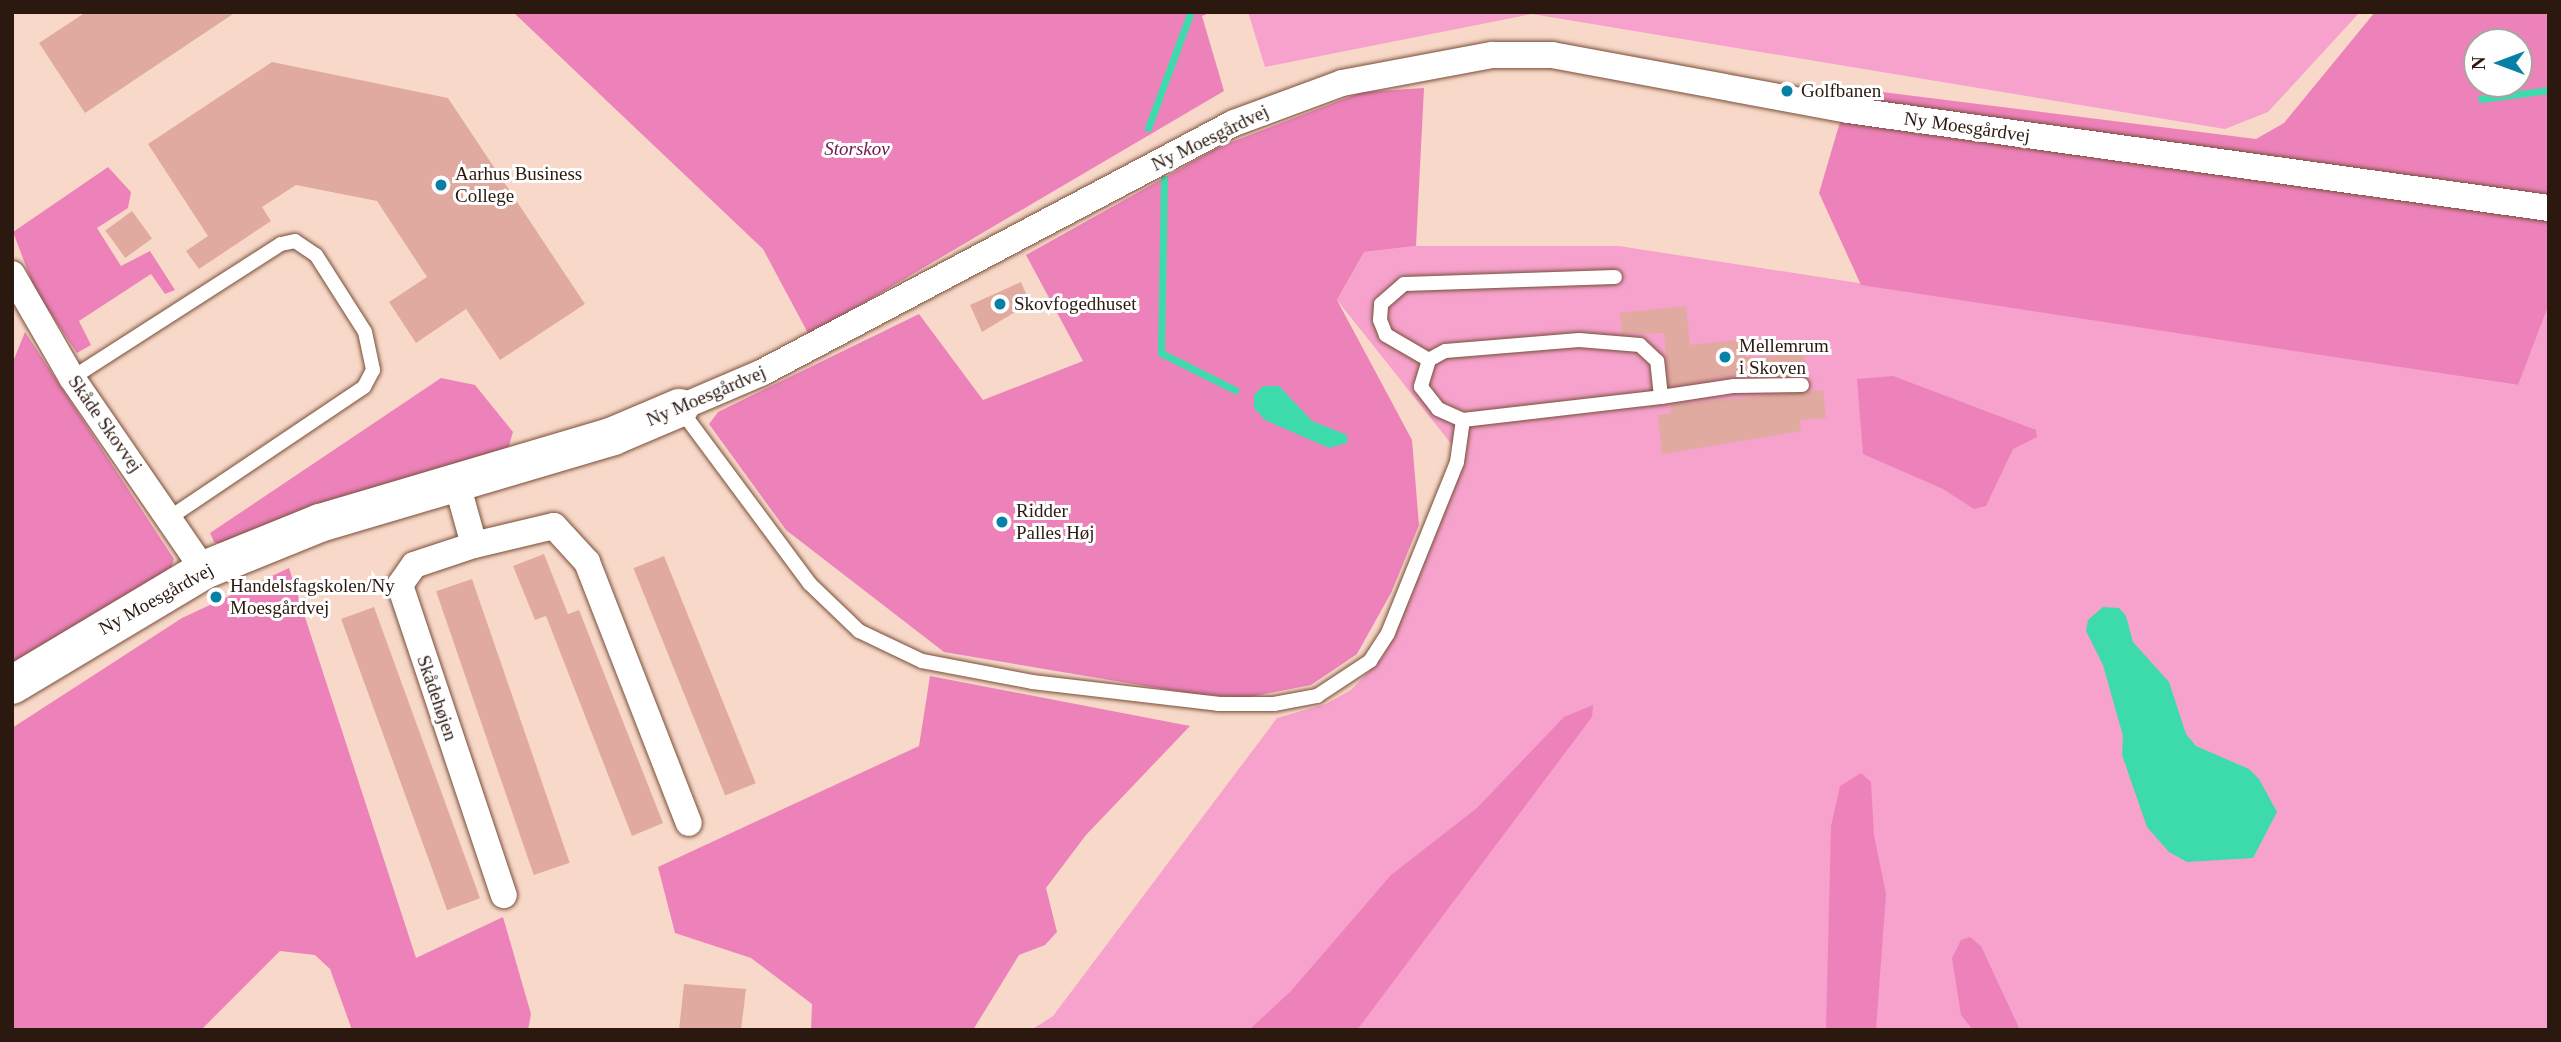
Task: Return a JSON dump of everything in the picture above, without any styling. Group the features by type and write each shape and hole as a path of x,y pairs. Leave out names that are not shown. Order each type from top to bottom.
{"street":[{"name":"Ny Moesgårdvej","path":"12,685 204,570 320,523 456,480 613,436 761,373 1234,123 1342,83 1492,55 1552,55 1848,110 2549,208"},
{"name":"Skåde Skovvej","path":"12,274 25,305 72,378 204,570"},
{"path":"456,480 474,545"},
{"name":"Skådehøjen","path":"504,895 400,585 414,565 474,545 554,527 587,562 689,823"}],"lane":[{"path":"72,378 281,244 295,241 316,255 365,332 373,370 364,387 169,518"},
{"path":"1429,360 1386,335 1380,320 1381,304 1404,284 1615,277"},
{"path":"1661,397 1657,361 1640,345 1579,340 1445,351 1429,360 1421,387 1427,400 1463,420 1661,397 1734,386 1802,385"},
{"path":"679,408 810,584 859,631 922,661 1032,682 1218,704 1274,704 1317,696 1370,660 1388,633 1457,462 1463,420"}],"shaded area":[{"path":"1248,12 2360,12 2268,112 2225,129 1532,14 1265,67"},
{"path":"1416,246 1619,246 2517,385 2549,304 2549,1030 1031,1030 1053,1016 1277,718 1326,704 1351,690 1382,658 1395,634 1464,460 1337,300 1364,252"},
{"path":"1263,386 1279,386 1312,421 1347,435 1347,443 1329,448 1265,420 1254,408 1254,395"},
{"path":"2103,607 2119,608 2126,616 2133,642 2169,682 2186,734 2196,746 2249,769 2259,779 2277,812 2253,858 2187,862 2169,852 2147,827 2122,755 2123,736 2103,665 2086,631 2088,620"}],"green space":[{"name":"Storskov","path":"513,12 1212,12 1202,16 1224,91 809,335 763,249"},
{"path":"2375,12 2549,12 2549,304 2518,385 1861,285 1819,193 1850,88 2256,139 2284,123"},
{"path":"1424,88 1416,246 1364,252 1337,300 1412,440 1419,525 1391,593 1357,654 1311,685 1244,698 1193,694 944,652 786,530 709,424 718,412 919,314 983,400 1083,361 1026,255 1221,146 1362,92"},
{"path":"108,167 131,192 128,208 97,228 121,266 150,251 175,290 165,294 151,274 79,321 91,345 77,353 35,290 13,232"},
{"path":"25,332 174,559 168,578 12,677 12,364"},
{"path":"1893,376 2036,430 2037,437 2013,449 1986,506 1974,509 1943,489 1863,454 1857,379"},
{"path":"441,378 475,385 513,432 507,453 227,546 214,542 210,533"},
{"path":"289,568 416,958 503,917 531,1014 528,1030 352,1030 330,969 315,955 280,951 201,1030 12,1030 12,728 182,618"},
{"path":"930,676 1190,726 1086,835 1046,888 1057,932 1045,945 1019,955 973,1030 811,1030 812,1004 751,958 675,933 658,867 919,746"},
{"path":"1593,705 1592,717 1357,1030 1249,1030 1291,991 1391,875 1477,808 1564,717"},
{"path":"1861,773 1871,782 1874,835 1886,894 1876,1030 1826,1030 1831,826 1840,786"},
{"path":"1970,937 1981,946 2020,1030 1973,1030 1961,1015 1952,958 1961,940"}],"building":[{"path":"86,12 236,12 85,113 39,43"},
{"path":"272,62 448,98 585,304 500,360 466,309 416,343 389,302 427,277 377,201 296,185 262,207 271,221 199,269 186,251 208,236 148,144"},
{"path":"132,211 152,239 125,258 105,230"},
{"name":"Skovfogedhuset","path":"1021,282 1030,303 982,332 970,305"},
{"path":"1686,306 1690,345 1749,339 1751,358 1804,353 1807,377 1734,376 1669,386 1664,333 1622,334 1620,313"},
{"path":"1823,390 1826,418 1800,420 1801,431 1662,454 1658,415 1671,413 1671,405"},
{"path":"544,554 568,614 579,610 663,823 632,836 546,616 535,620 513,566"},
{"path":"664,556 756,783 725,796 633,568"},
{"path":"472,579 570,863 534,875 436,591"},
{"path":"374,607 480,898 447,910 341,619"},
{"path":"684,984 746,989 741,1030 679,1030"}],"waterway":[{"path":"1148,128 1190,14"},
{"path":"2481,99 2549,90"},
{"path":"1164,179 1161,353 1235,390"}],"place":[{"name":"Golfbanen","path":"1787,91"},
{"name":"Aarhus Business College","path":"441,185"},
{"name":"Skovfogedhuset","path":"1000,304"},
{"name":"Mellemrum i Skoven","path":"1725,357"},
{"name":"Ridder Palles Høj","path":"1002,522"},
{"name":"Handelsfagskolen/Ny Moesgårdvej","path":"216,597"}]}
